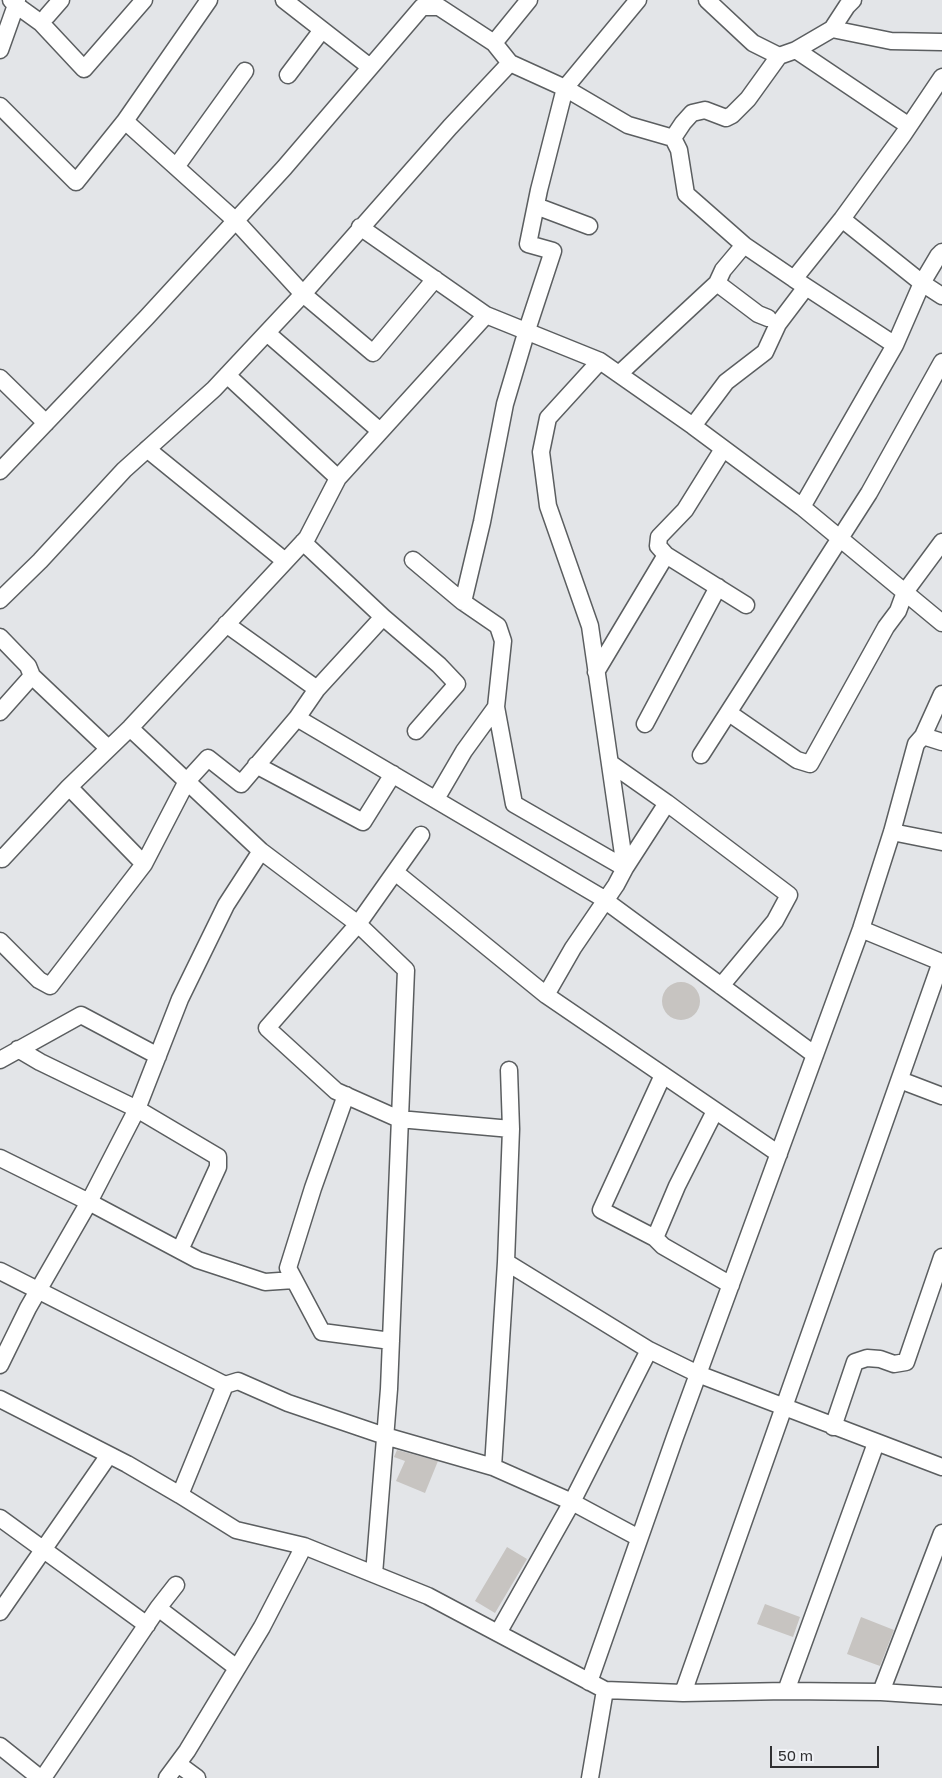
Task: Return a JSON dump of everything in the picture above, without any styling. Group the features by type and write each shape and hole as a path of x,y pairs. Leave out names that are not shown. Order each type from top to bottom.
{"street":[{"path":"47,16 61,0"},
{"path":"0,50 15,2 41,23 84,69 144,0"},
{"path":"0,106 76,182 125,120 209,0"},
{"path":"284,0 370,67"},
{"path":"494,43 529,0"},
{"path":"463,602 482,522 505,404 553,251 528,244 565,88 638,0"},
{"path":"707,0 753,43 779,56"},
{"path":"673,138 692,113 705,110 726,118 732,115 748,99 779,56 796,50 832,29 853,0"},
{"path":"0,471 236,221 422,7 441,4 494,43 510,63 565,88 628,125 673,138 679,150 686,194 744,246 895,345"},
{"path":"832,29 891,42 942,42"},
{"path":"288,75 322,30"},
{"path":"796,50 909,126"},
{"path":"0,600 40,561 124,470 227,376 303,294 450,127 510,63"},
{"path":"176,167 245,71"},
{"path":"693,426 726,382 765,352 800,283 909,126 936,97 942,77"},
{"path":"125,120 236,221 303,294 373,353 435,279"},
{"path":"536,206 589,226"},
{"path":"842,220 922,283 942,296"},
{"path":"360,227 486,315 600,361 693,426 802,507 942,623"},
{"path":"619,374 717,283 723,270 744,246"},
{"path":"802,507 895,345 922,283 942,252"},
{"path":"717,283 758,314 768,318"},
{"path":"0,858 130,728 307,538 338,478 486,315"},
{"path":"267,333 380,430"},
{"path":"600,361 548,418 541,452 548,506 590,626 625,868"},
{"path":"701,755 869,493 942,362"},
{"path":"227,376 338,478"},
{"path":"0,378 46,423"},
{"path":"147,449 285,561"},
{"path":"723,449 685,510 659,537 658,546 666,554 746,605"},
{"path":"303,542 439,665 457,684 416,731"},
{"path":"729,713 797,760 810,764 886,627 898,611 905,592 942,542"},
{"path":"596,672 666,554"},
{"path":"413,560 463,602 498,626 503,641 496,707 514,804 625,868"},
{"path":"645,724 718,588"},
{"path":"0,941 38,980 50,986 144,864 186,781 208,758 241,784 297,718 318,689 383,616"},
{"path":"226,624 318,689"},
{"path":"0,637 28,666 32,676 108,748"},
{"path":"0,712 32,676"},
{"path":"589,1682 698,1374 861,929 892,832 916,744 923,736 942,694"},
{"path":"436,800 464,751 496,707"},
{"path":"297,718 605,901 815,1055"},
{"path":"130,728 261,851 358,924 406,970 391,1341 374,1574"},
{"path":"923,736 942,742"},
{"path":"610,762 668,803 789,895 775,921 721,986"},
{"path":"256,765 364,822 393,774"},
{"path":"69,787 144,864"},
{"path":"546,995 573,948 668,803"},
{"path":"892,832 942,842"},
{"path":"421,835 358,924 267,1028 336,1091 399,1119 511,1129"},
{"path":"0,1365 39,1289 89,1202 137,1109 180,999 226,905 261,851"},
{"path":"396,872 546,995 778,1154"},
{"path":"683,1693 942,961 861,929"},
{"path":"0,1060 81,1015 158,1056"},
{"path":"18,1049 40,1062 137,1109 218,1157 218,1167 180,1250"},
{"path":"493,1467 506,1262 511,1129 509,1070"},
{"path":"663,1075 601,1210 655,1238 663,1246 731,1285"},
{"path":"900,1080 942,1096"},
{"path":"346,1095 313,1188 288,1268 322,1332 391,1341"},
{"path":"655,1238 677,1186 715,1111"},
{"path":"0,1158 89,1202 198,1260 265,1282 294,1280"},
{"path":"833,1427 855,1362 867,1358 880,1358 894,1364 906,1362 942,1257"},
{"path":"506,1262 648,1350 698,1374 942,1467"},
{"path":"0,1271 39,1289 47,1295 225,1385 238,1382 288,1403 385,1436 493,1467 572,1502 639,1538"},
{"path":"498,1633 572,1502 648,1350"},
{"path":"180,1495 225,1385"},
{"path":"0,1399 109,1455 180,1495 236,1530 304,1546 428,1596 605,1690 683,1693 881,1692 942,1696"},
{"path":"786,1691 876,1443"},
{"path":"0,1612 109,1455"},
{"path":"0,1518 147,1625"},
{"path":"881,1692 942,1533"},
{"path":"167,1778 178,1764 262,1627 304,1546"},
{"path":"0,1746 41,1778 158,1608 176,1585"},
{"path":"158,1608 237,1668"},
{"path":"590,1778 605,1690"},
{"path":"178,1764 197,1778"}],"building":[{"path":"681,982 694,988 700,1001 694,1014 681,1020 668,1014 662,1001 668,988"},
{"path":"397,1450 438,1461 425,1493 396,1481 405,1461 394,1457"},
{"path":"507,1547 527,1559 495,1613 475,1601"},
{"path":"765,1604 800,1617 793,1637 757,1624"},
{"path":"861,1617 894,1630 880,1666 847,1654"}]}
